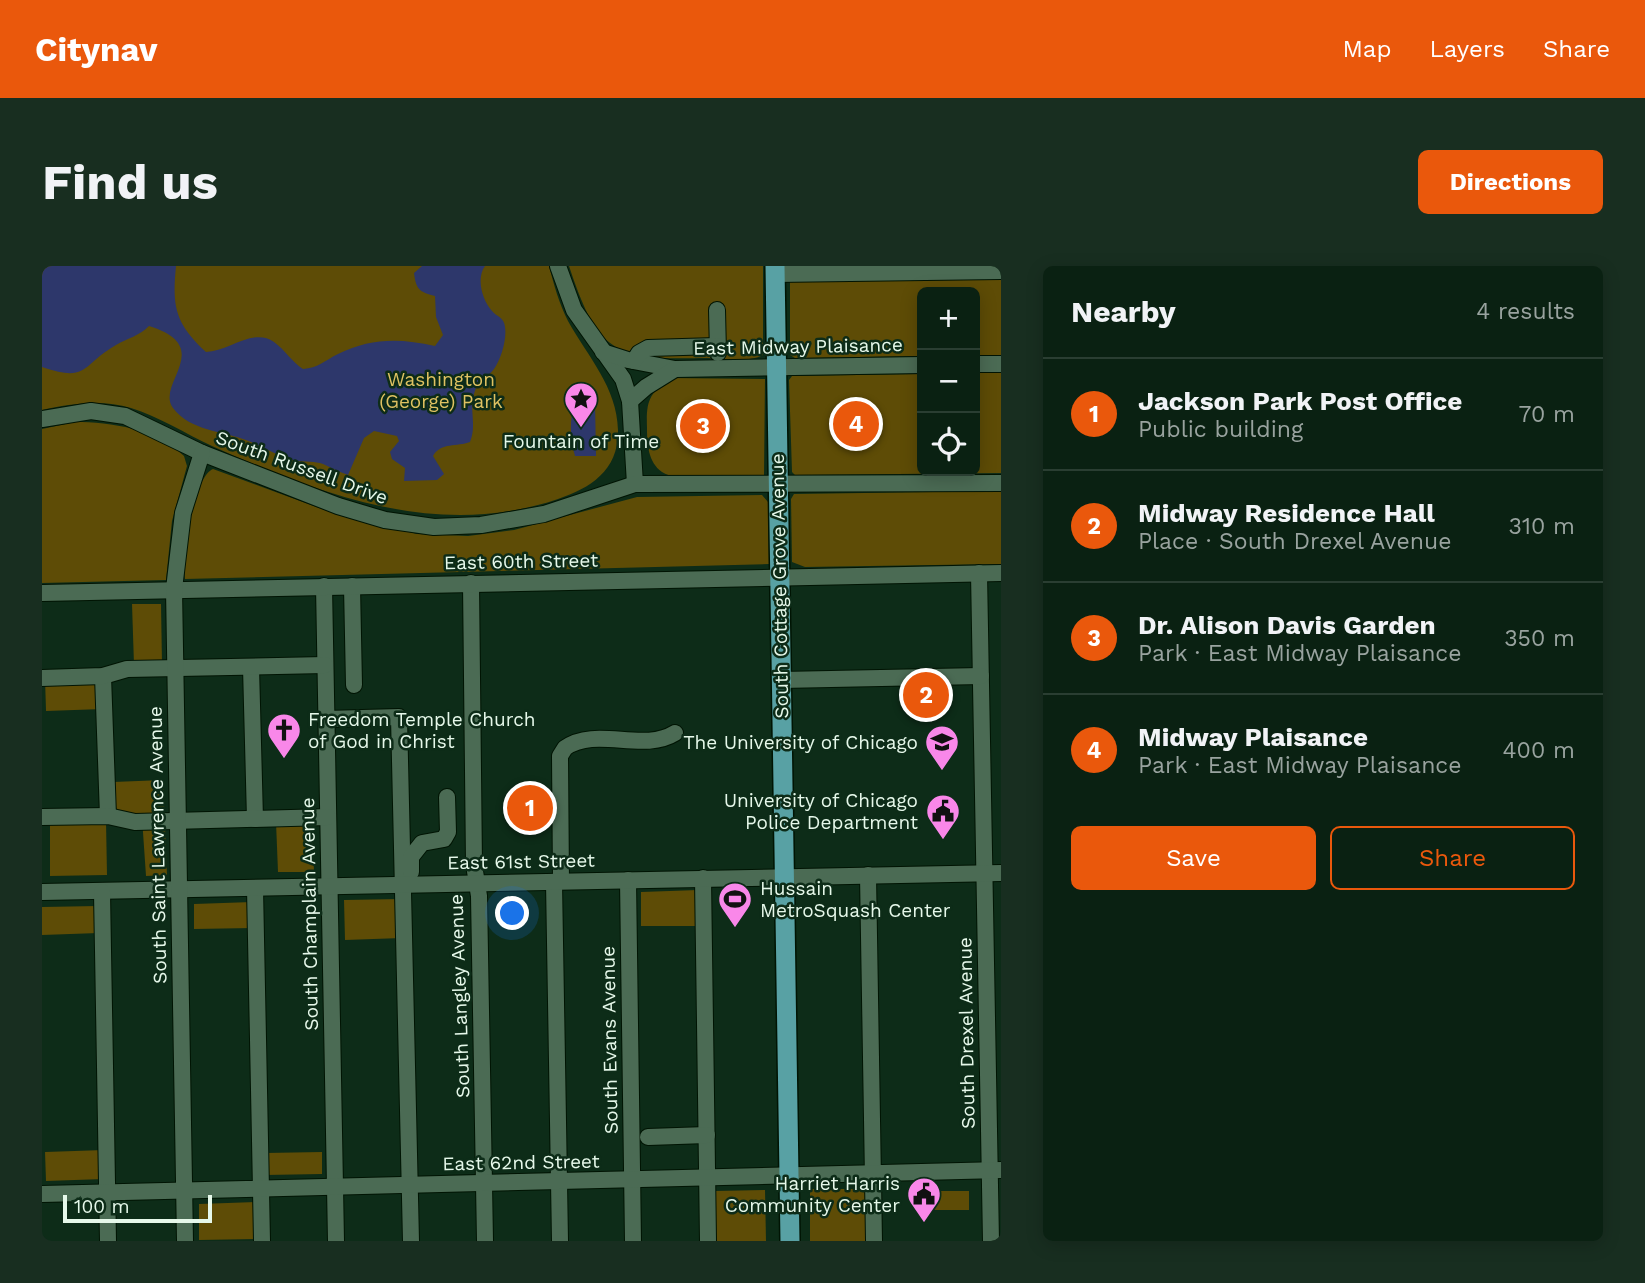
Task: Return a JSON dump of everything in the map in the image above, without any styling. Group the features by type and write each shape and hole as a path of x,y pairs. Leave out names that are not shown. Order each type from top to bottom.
{"main road":[{"name":"South Cottage Grove Avenue","path":"775,270 790,1241"}],"street":[{"path":"558,266 575,310 622,379 630,401 635,484 1001,483"},
{"path":"775,270 1001,271"},
{"path":"717,310 718,368"},
{"path":"634,362 639,353 648,348 717,346"},
{"name":"East Midway Plaisance","path":"603,352 634,362 675,369 917,365"},
{"path":"980,364 1001,364"},
{"name":"East Midway Plaisance","path":"630,401 646,387 675,369"},
{"name":"South Russell Drive","path":"42,419 91,411 125,416 202,453 362,514 434,527 481,525 544,514 635,484"},
{"name":"South Saint Lawrence Avenue","path":"185,1241 174,589 183,513 202,453"},
{"name":"South Drexel Avenue","path":"979,573 981,676 993,873 995,1170 991,1241"},
{"name":"East 60th Street","path":"42,593 1001,573"},
{"name":"South Langley Avenue","path":"471,583 485,1241"},
{"name":"South Champlain Avenue","path":"324,586 336,1241"},
{"path":"352,586 354,685"},
{"path":"42,678 103,676 127,669 326,665"},
{"path":"251,667 255,819"},
{"path":"103,676 108,816"},
{"path":"780,680 981,676"},
{"path":"326,719 399,717 408,885 411,1241"},
{"path":"560,1241 557,881 560,756 565,748 583,741 661,740 675,733"},
{"path":"408,885 411,857 422,843 444,839 448,832 447,797"},
{"path":"42,817 108,816 135,822 328,817"},
{"name":"East 61st Street","path":"42,892 993,873"},
{"path":"868,875 874,1241"},
{"path":"703,878 708,1241"},
{"name":"South Evans Avenue","path":"628,880 633,1241"},
{"path":"255,888 262,1241"},
{"path":"102,892 108,1241"},
{"path":"648,1137 707,1135"},
{"name":"East 62nd Street","path":"42,1194 995,1170"}],"green space":[{"name":"Washington (George) Park","path":"42,266 549,266 568,321 613,400 618,430 614,456 608,467 592,483 558,499 513,511 469,515 425,513 381,506 296,481 212,446 162,420 120,405 75,404 42,410"},
{"path":"569,266 763,266 763,355 743,359 650,357 614,346 590,318"},
{"path":"1001,278 1001,355 980,355 980,287 917,287 917,356 795,358 790,355 790,281"},
{"path":"1001,372 1001,473 980,473 980,373"},
{"path":"917,374 917,474 795,475 792,472 789,380 792,376"},
{"path":"671,378 765,379 764,476 682,478 670,476 657,468 648,446 648,404 653,393"},
{"path":"75,422 118,426 147,433 161,439 184,456 187,466 172,521 166,580 42,583 42,429"},
{"path":"213,469 330,512 417,534 468,536 514,530 637,497 762,495 768,502 769,564 185,579 185,554 190,520 200,487 206,475"},
{"path":"1001,491 1001,564 805,567 792,562 791,499 794,494"},
{"path":"132,604 161,604 162,664 134,665"},
{"path":"102,678 103,709 46,711 45,679"},
{"path":"163,780 167,875 146,876 142,818 114,813 113,782"},
{"path":"50,821 106,821 107,875 50,876"},
{"path":"312,821 314,872 278,872 276,822"},
{"path":"698,890 699,926 641,926 641,892"},
{"path":"401,899 402,938 345,940 344,900"},
{"path":"252,902 253,928 194,929 194,904"},
{"path":"98,906 99,933 42,935 42,907"},
{"path":"104,1150 104,1179 46,1181 45,1152"},
{"path":"322,1152 322,1174 265,1175 265,1153"},
{"path":"810,1189 867,1189 868,1241 810,1241"},
{"path":"765,1190 766,1241 716,1241 715,1191"},
{"path":"931,1191 969,1191 969,1210 931,1210"},
{"path":"257,1202 258,1239 199,1240 199,1204"}],"water":[{"path":"42,266 176,266 175,293 178,314 188,332 206,352 249,339 266,338 278,345 303,369 317,366 338,354 374,342 397,341 435,346 443,335 436,317 435,296 419,289 414,273 422,266 485,266 481,289 488,306 502,319 504,343 494,369 475,390 470,442 445,447 433,456 444,474 437,480 404,481 405,468 392,459 390,452 399,441 397,436 374,431 364,438 348,475 320,463 290,459 246,440 198,426 180,416 173,408 170,398 182,355 179,344 169,335 149,326 105,352 84,370 68,373 42,367"},
{"path":"575,402 595,402 596,456 575,456 571,429"}],"place":[{"name":"Midway Plaisance","path":"856,424"},
{"name":"Dr. Alison Davis Garden","path":"703,426"},
{"name":"Fountain of Time","path":"581,429"},
{"name":"Midway Residence Hall","path":"926,695"},
{"name":"Freedom Temple Church of God in Christ","path":"284,760"},
{"name":"The University of Chicago","path":"942,772"},
{"name":"Jackson Park Post Office","path":"530,808"},
{"name":"University of Chicago Police Department","path":"943,841"},
{"name":"Hussain MetroSquash Center","path":"735,929"},
{"name":"Harriet Harris Community Center","path":"924,1224"}]}
